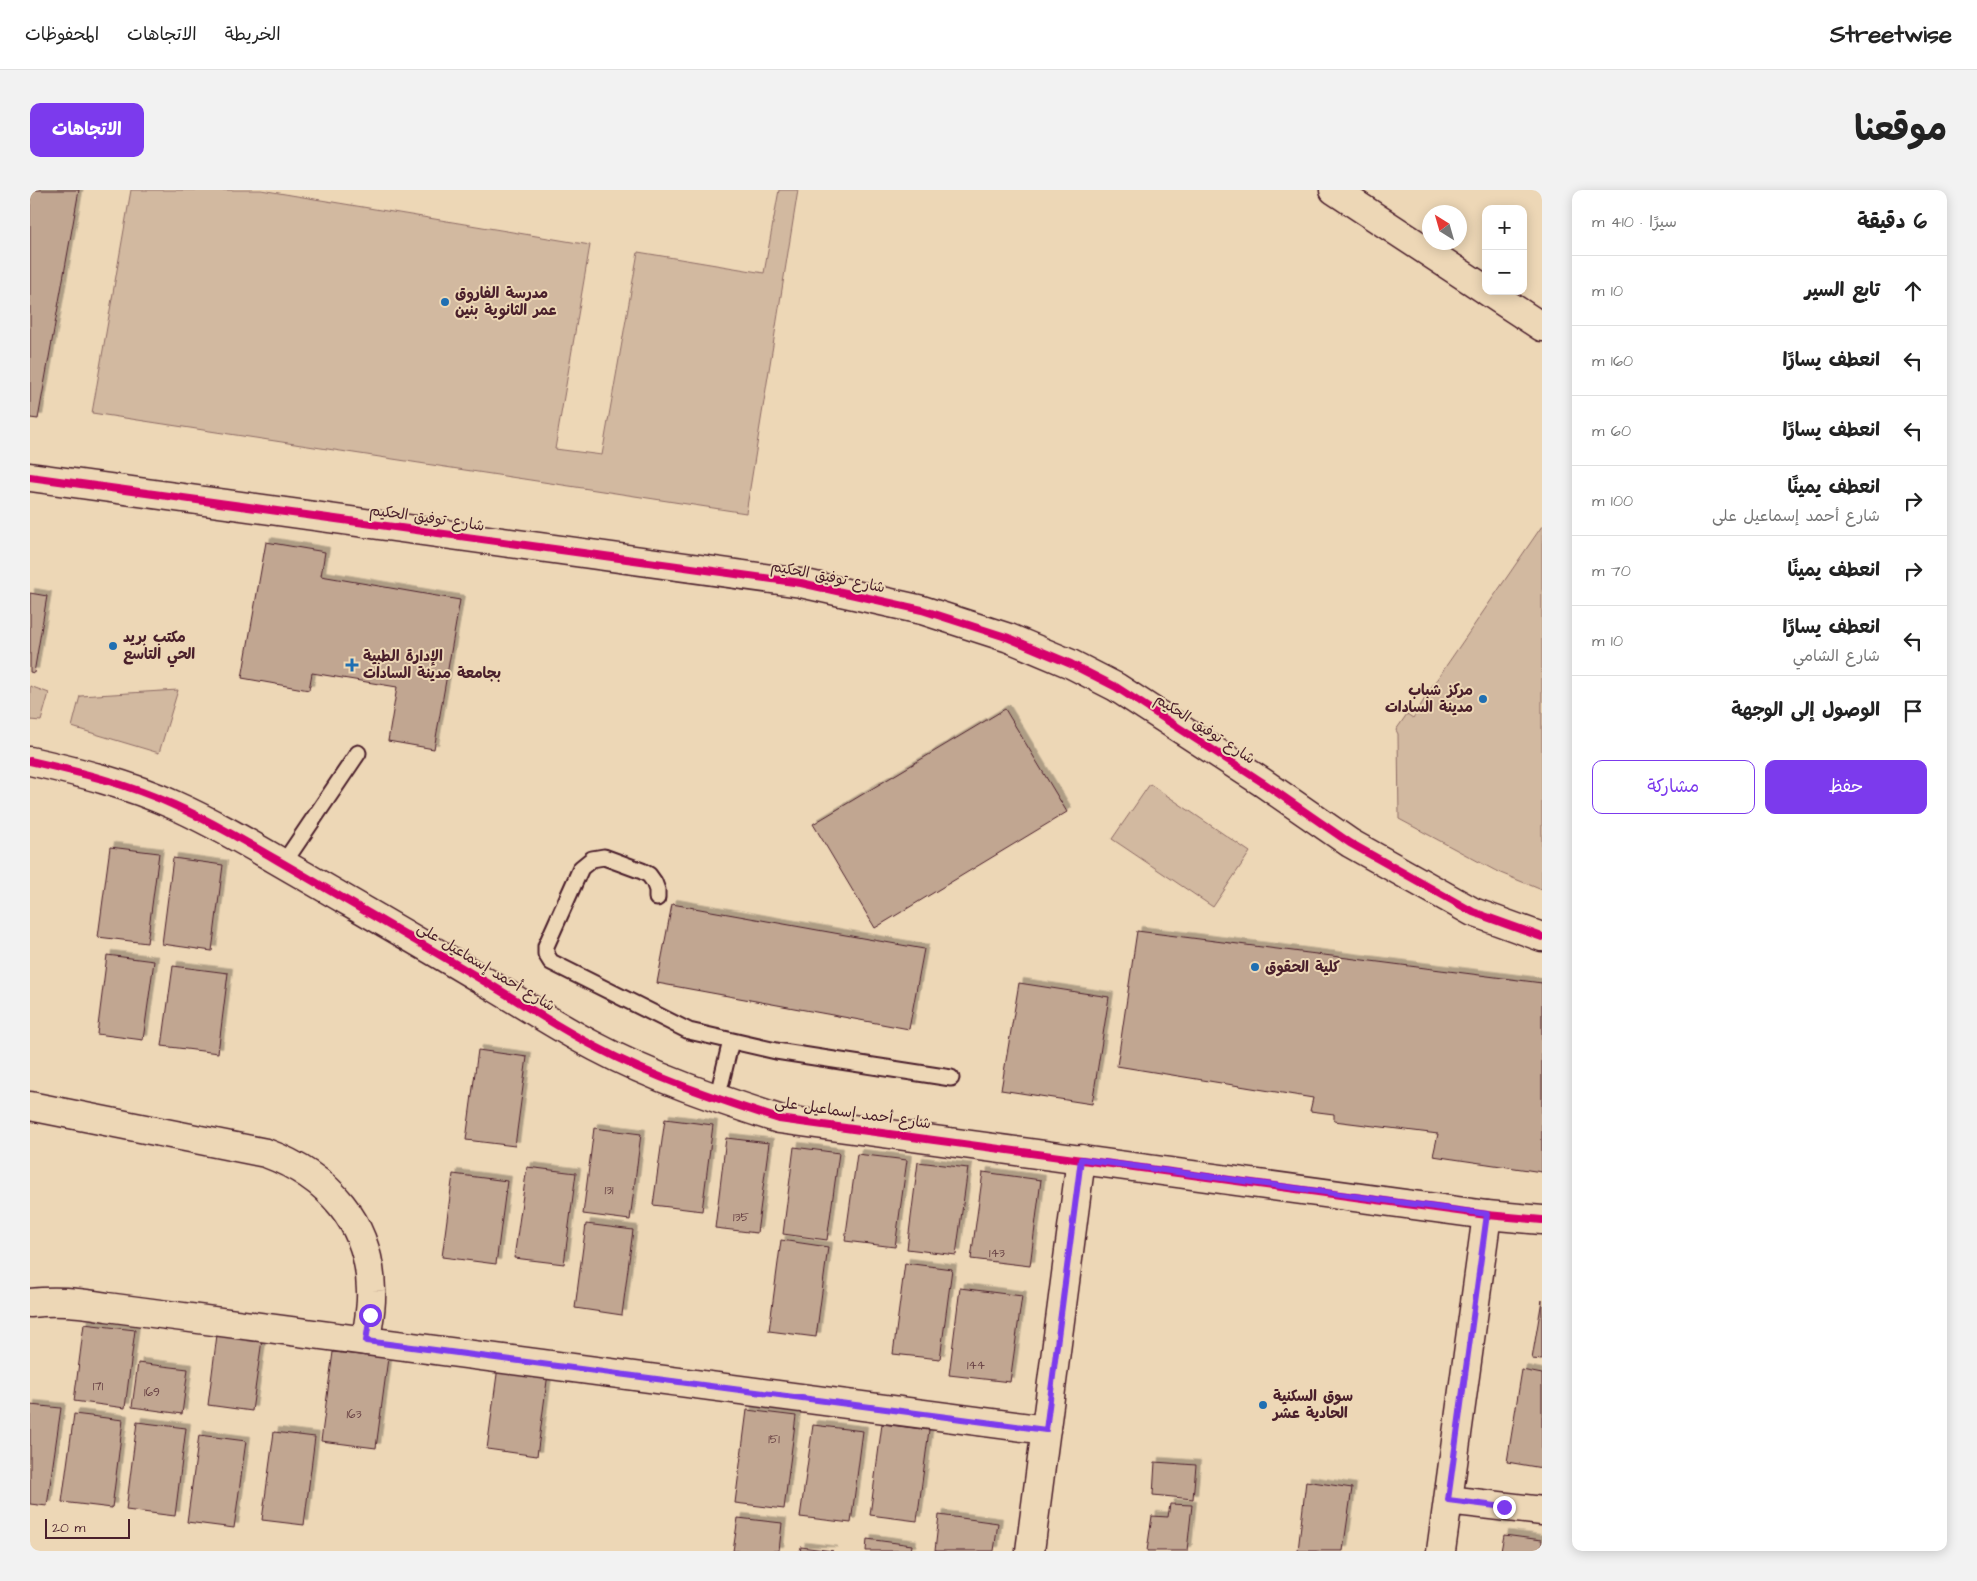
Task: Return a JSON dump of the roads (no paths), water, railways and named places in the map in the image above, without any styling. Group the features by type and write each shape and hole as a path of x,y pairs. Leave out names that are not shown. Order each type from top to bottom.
{"street":[{"path":"1334,190 1482,288"},
{"path":"1492,295 1542,328"},
{"name":"شارع توفيق الحكيم","path":"30,477 801,583 922,610 1009,638 1071,664 1116,687 1262,782 1350,843 1473,912 1542,937"},
{"name":"شارع أحمد إسماعيل على","path":"30,761 77,771 120,784 174,805 216,825 486,982 541,1017 598,1048 656,1076 717,1099 779,1119 1542,1220"},
{"path":"30,1106 266,1153 308,1173 327,1188 342,1205 354,1224 364,1246 372,1292 366,1341"},
{"path":"1030,1551 1081,1159"},
{"path":"1441,1551 1487,1214"},
{"path":"30,1304 56,1301 82,1302 1046,1430"},
{"path":"1448,1500 1542,1511"}],"lane":[{"path":"283,864 358,752"},
{"path":"656,898 657,890 654,882 642,871 604,857 592,858 581,868 546,946 546,954 551,962 689,1031 776,1051 951,1078"},
{"path":"717,1099 731,1041"}],"place":[{"name":"مدرسة الفاروق عمر الثانوية بنين","path":"445,302"},
{"name":"مكتب بريد الحي التاسع","path":"113,646"},
{"name":"الإدارة الطبية بجامعة مدينة السادات","path":"352,665"},
{"name":"مركز شباب مدينة السادات","path":"1483,699"},
{"name":"كلية الحقوق","path":"1255,967"},
{"name":"سوق السكنية الحادية عشر","path":"1263,1405"}]}
